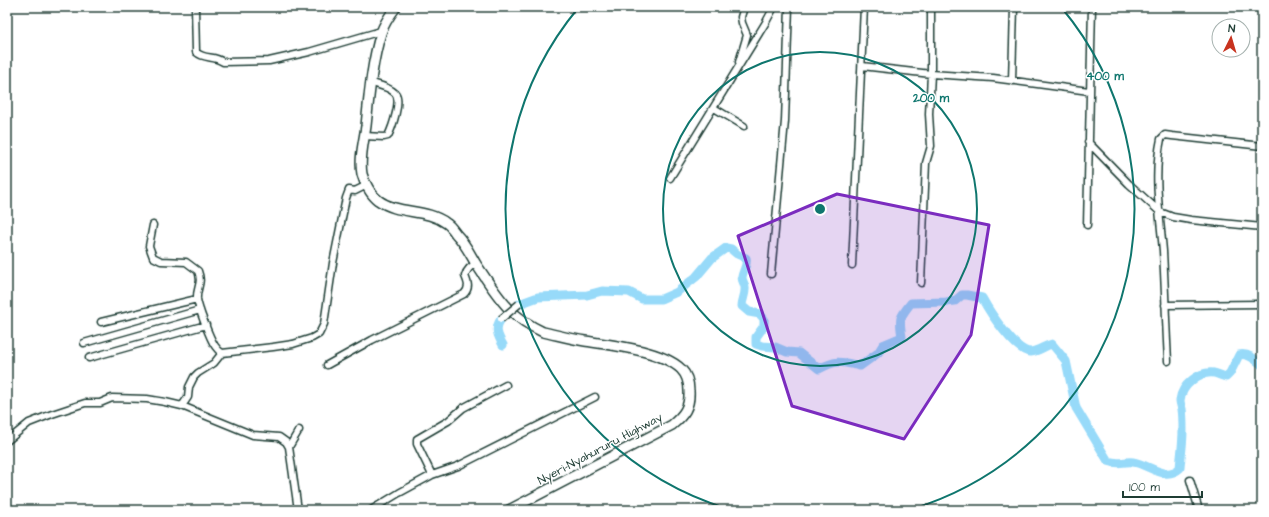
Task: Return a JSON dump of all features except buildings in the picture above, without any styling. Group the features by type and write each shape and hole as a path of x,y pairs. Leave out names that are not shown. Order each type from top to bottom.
{"highway":[{"name":"Nyeri-Nyahururu Highway","path":"396,7 381,32 361,160 362,175 377,199 400,210 432,217 447,223 459,236 502,302 518,318 528,325 543,332 648,353 665,360 680,369 686,375 689,386 690,399 681,418 510,510"}],"street":[{"path":"195,7 196,52 206,57 218,58 223,62 276,60 381,32"},
{"path":"735,73 748,35 742,23 741,17 744,7"},
{"path":"670,178 714,108 774,7"},
{"path":"771,274 785,121 789,7"},
{"path":"852,264 864,7"},
{"path":"921,283 926,163 931,146 929,114 931,74 931,7"},
{"path":"1012,80 1014,7"},
{"path":"1087,225 1092,7"},
{"path":"862,66 931,74 1012,80 1089,91"},
{"path":"364,136 388,136 392,128 397,105 398,98 396,93 384,86 372,82"},
{"path":"714,108 744,126"},
{"path":"1168,361 1158,182 1160,139 1163,136 1172,136 1262,146"},
{"path":"1088,142 1129,184 1160,212 1174,217 1191,220 1262,227"},
{"path":"153,225 149,246 153,257 161,261 179,260 186,262 198,271 200,275 200,282 197,299 200,310 215,346 222,352 293,344 312,338 319,334 324,324 333,263 346,198 349,190 355,191 367,185"},
{"path":"327,366 372,340 464,294 468,290 469,285 465,276 466,271 470,266 476,264"},
{"path":"101,322 197,299"},
{"path":"501,319 519,304"},
{"path":"1166,305 1262,304"},
{"path":"84,343 200,310"},
{"path":"89,358 206,325"},
{"path":"182,406 188,397 189,387 194,377 214,363 222,352"},
{"path":"432,475 417,444 417,439 448,421 463,408 506,385"},
{"path":"371,510 399,492 432,475 458,466 595,397"},
{"path":"7,441 29,423 85,403 100,403 112,398 147,399 166,402 182,406 253,435 279,437 286,442 289,447 298,510"},
{"path":"289,447 299,430"},
{"path":"1190,480 1199,510"}],"highlighted area":[{"path":"837,194 989,225 971,335 904,439 792,406 738,236"}],"waterway":[{"path":"519,304 538,297 587,295 602,291 629,292 642,299 661,299 677,292 696,277 712,258 726,248 731,249 737,254 746,258 746,265 742,277 745,288 742,306 749,312 760,314 764,319 764,326 756,337 756,344 775,347 787,352 799,353 819,369 840,362 860,366 878,353 883,345 902,337 900,326 901,318 911,303 955,301 962,295 982,298 990,312 1018,346 1031,352 1037,351 1052,344 1066,361 1076,408 1108,461 1115,463 1139,463 1163,473 1174,472 1180,468 1183,430 1180,400 1181,394 1188,384 1197,377 1208,373 1214,373 1226,377 1230,373 1239,355 1248,356 1262,365"},
{"path":"501,319 497,329 503,345"}]}
